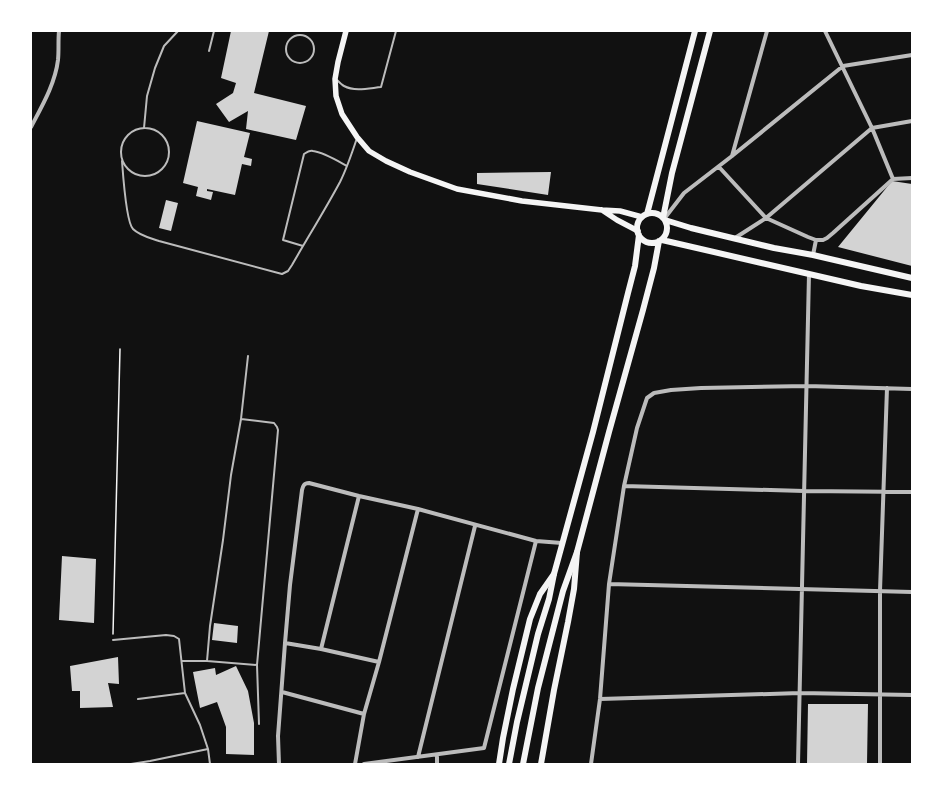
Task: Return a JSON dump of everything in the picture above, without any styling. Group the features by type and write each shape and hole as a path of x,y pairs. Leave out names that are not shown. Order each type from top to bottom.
{"main road":[{"path":"346,31 335,79 336,96 342,114 357,137 369,151 410,172 457,189 522,200 620,211 644,216 656,214 660,215 664,219 668,227 667,231 660,241 650,243 642,239 638,233 602,210"},
{"path":"509,764 516,722 538,634 549,599 562,543 593,432 635,266 639,221 644,216 695,31"},
{"path":"664,219 672,173 710,31"},
{"path":"664,219 691,228 774,248 813,255 912,278"},
{"path":"660,241 861,286 912,295"},
{"path":"523,764 538,688 563,591 577,552 643,310 660,241"},
{"path":"540,764 570,616 577,552"},
{"path":"499,764 502,738 530,619 540,594 554,574"}],"street":[{"path":"31,127 55,76 58,58 58,31"},
{"path":"732,156 768,31"},
{"path":"825,31 872,128 893,179"},
{"path":"664,219 684,193 719,167 842,66 912,55"},
{"path":"735,238 766,218 872,128 912,121"},
{"path":"719,167 766,218 816,240 823,240 827,238 893,179 912,178"},
{"path":"813,255 816,240"},
{"path":"798,764 809,274"},
{"path":"591,764 600,698 609,584 624,486 637,428 647,398 654,393 700,388 807,386 912,389"},
{"path":"880,764 880,591 887,388"},
{"path":"279,764 278,736 290,585 302,490 306,483 418,509 475,526 536,541 562,543"},
{"path":"624,486 804,491 912,492"},
{"path":"321,649 359,496"},
{"path":"355,764 364,714 379,662 418,509"},
{"path":"418,757 475,526"},
{"path":"364,764 484,748 536,541"},
{"path":"609,584 912,592"},
{"path":"285,643 321,649 379,662"},
{"path":"282,692 364,714"},
{"path":"600,698 800,693 912,695"},
{"path":"437,755 437,764"}],"lane":[{"path":"144,128 147,96 155,68 164,46 178,31"},
{"path":"209,51 214,31"},
{"path":"335,79 345,86 354,89 381,87 396,31"},
{"path":"296,35 300,35 309,38 312,41 314,50 313,55 310,58 302,63 297,63 289,58 286,45 288,41 296,35"},
{"path":"122,161 131,173 138,176 146,177 155,175 162,170 169,155 165,139 160,133 152,129 144,128 130,133 121,146 121,154 125,195 129,221 132,229 141,235 182,248 282,274 288,271 292,265 334,192 347,166 357,137"},
{"path":"303,246 283,240 304,154 308,151 314,151 347,166"},
{"path":"207,661 210,626 231,475 241,419 248,356"},
{"path":"241,419 274,423 278,427 257,664 259,724"},
{"path":"113,640 166,635 174,636 179,639 185,693 200,725 208,749 210,764"},
{"path":"182,661 257,664"},
{"path":"138,699 185,693"},
{"path":"131,764 208,749"}],"path":[{"path":"113,640 120,349"}],"building":[{"path":"231,31 269,31 254,93 306,106 296,140 246,129 248,111 229,122 216,104 233,93 236,83 221,78"},
{"path":"197,121 250,133 244,157 252,159 251,166 242,164 235,195 207,189 207,191 213,192 211,200 196,196 198,187 183,183"},
{"path":"551,172 548,195 477,184 477,173"},
{"path":"892,181 912,184 912,266 838,247"},
{"path":"166,200 178,203 171,231 159,228"},
{"path":"62,556 96,559 94,623 59,620"},
{"path":"214,623 238,626 237,643 212,640"},
{"path":"118,657 119,684 108,683 113,707 80,708 80,691 72,691 70,666"},
{"path":"236,666 248,691 254,723 254,755 226,754 226,727 217,702 200,708 193,672 215,668 216,675"},
{"path":"808,704 868,704 867,764 807,764"}]}
